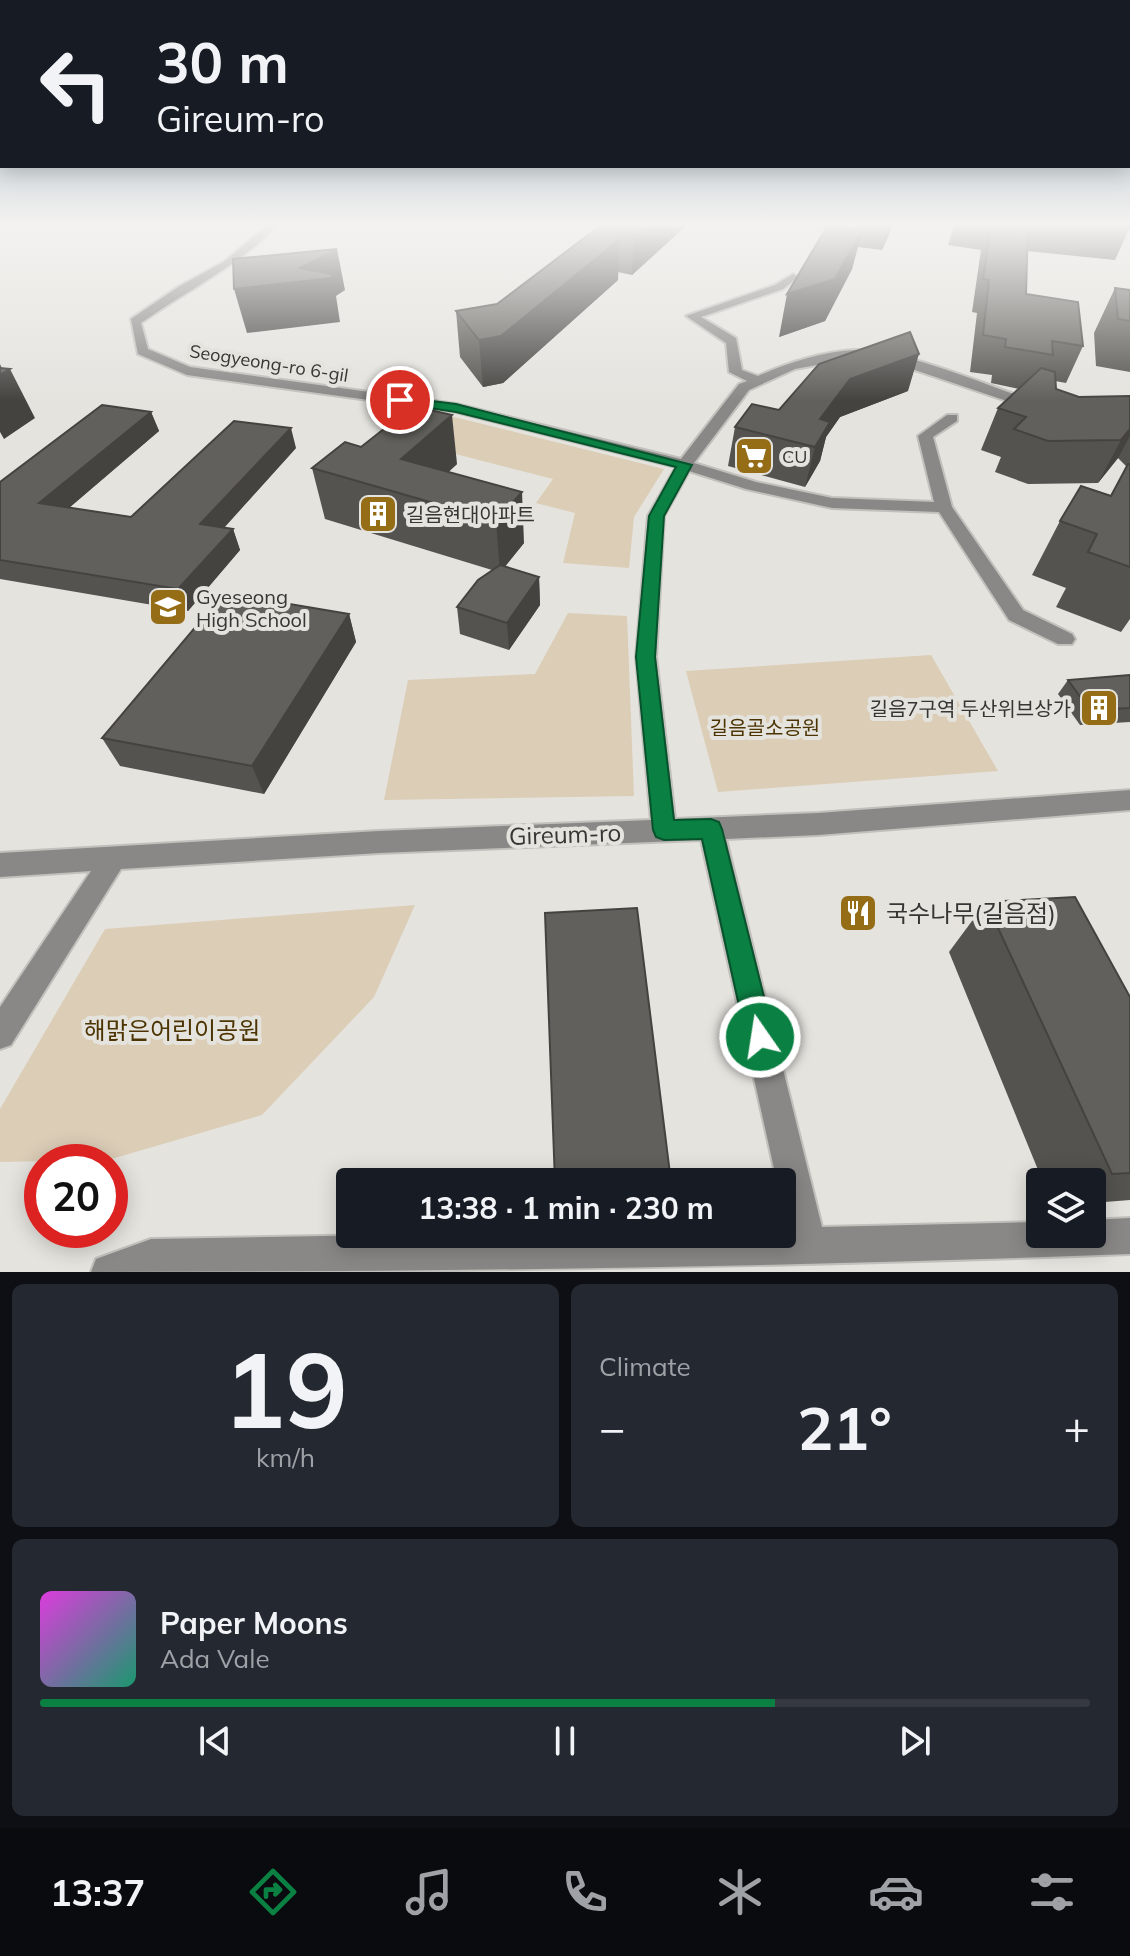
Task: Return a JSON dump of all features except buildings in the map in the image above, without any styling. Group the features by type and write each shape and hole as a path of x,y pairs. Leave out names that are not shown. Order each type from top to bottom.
{"street":[{"name":"Seogyeong-ro 6-gil","path":"194,282 135,322 142,351 187,371 456,408 685,465"},
{"path":"757,380 736,372 732,341 692,316 785,282"},
{"path":"664,830 646,657 656,516 685,465 744,387 791,366 854,354 890,357 1057,413"},
{"path":"952,418 925,436 944,507 1016,615 1065,639"},
{"path":"685,465 752,486 832,503 944,507"},
{"name":"Gireum-ro","path":"0,865 379,842 818,824 1130,800"},
{"path":"711,829 809,1245"},
{"path":"0,1034 114,858"},
{"path":"109,1272 151,1257 1130,1236"}],"green space":[{"path":"434,412 664,469 634,517 629,568 563,563 575,513 536,503 553,479 401,440"},
{"path":"568,613 627,616 634,796 384,800 408,680 535,674"},
{"name":"길음골소공원","path":"931,655 998,771 718,792 686,671"},
{"name":"해맑은어린이공원","path":"415,905 374,997 262,1115 128,1154 128,1144 24,1144 24,1162 0,1162 0,1109 105,929"}],"place":[{"name":"CU","path":"754,456"},
{"name":"길음현대아파트","path":"378,514"},
{"name":"Gyeseong High School","path":"168,607"},
{"name":"길음7구역 두산위브상가","path":"1099,708"},
{"name":"국수나무(길음점)","path":"858,913"}],"route":[{"path":"400,400 456,408 685,465 656,516 646,657 664,830 711,829 760,1037"}]}
